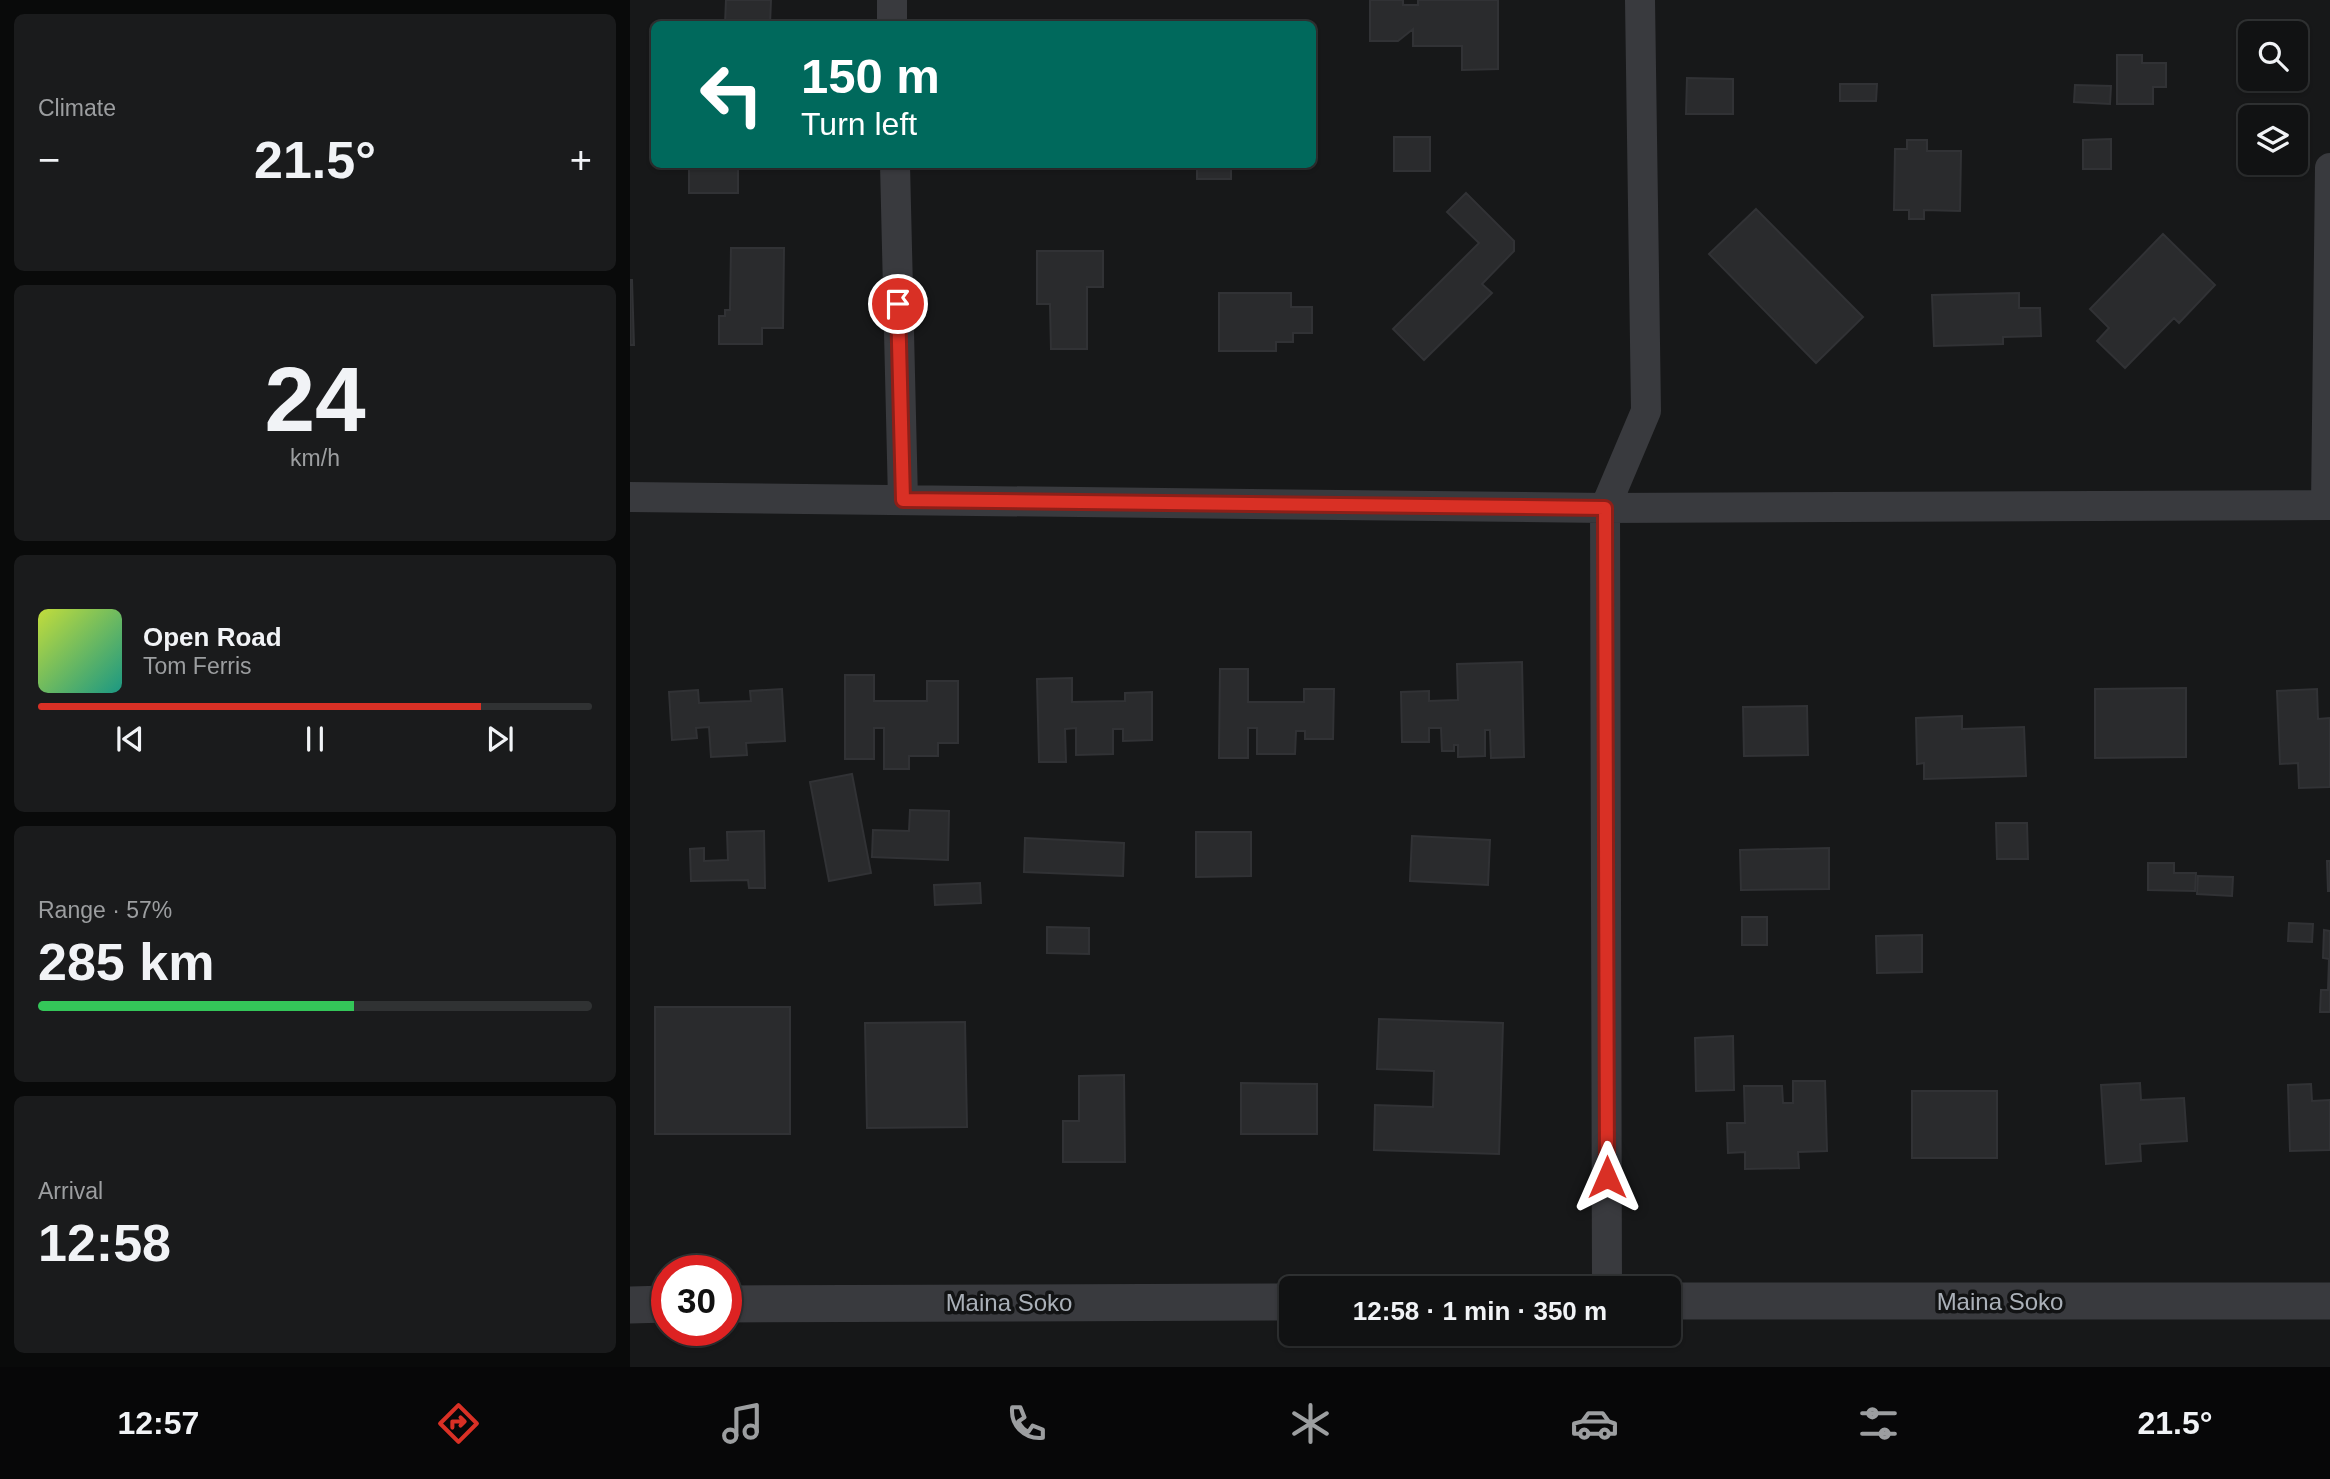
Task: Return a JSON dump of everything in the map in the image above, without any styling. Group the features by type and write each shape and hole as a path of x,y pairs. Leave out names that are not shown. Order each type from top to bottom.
{"street":[{"path":"892,0 892,21"},
{"path":"1607,1276 1605,508 1646,411 1640,0"},
{"path":"895,168 903,500"},
{"path":"630,497 1605,508 2328,505 2330,168"},
{"name":"Maina Soko","path":"1681,1301 2330,1301"},
{"name":"Maina Soko","path":"742,1304 1279,1302"},
{"path":"630,1305 651,1304"}],"building":[{"path":"726,0 771,0 770,21 725,21"},
{"path":"1370,0 1403,0 1403,5 1418,5 1418,0 1498,0 1498,69 1462,70 1462,46 1413,46 1413,29 1398,41 1370,41"},
{"path":"2117,55 2142,55 2142,63 2166,63 2166,87 2153,87 2153,104 2117,104"},
{"path":"1687,78 1733,79 1733,114 1686,114"},
{"path":"1840,84 1877,84 1876,101 1840,101"},
{"path":"2075,85 2111,86 2110,104 2074,102"},
{"path":"1394,137 1430,137 1430,171 1394,171"},
{"path":"2111,139 2111,169 2083,169 2083,140"},
{"path":"1907,140 1927,140 1927,151 1961,151 1960,211 1924,210 1924,219 1909,219 1909,210 1894,210 1895,149 1907,149"},
{"path":"689,168 738,168 738,193 689,193"},
{"path":"1197,168 1231,168 1231,179 1197,179"},
{"path":"1466,193 1514,241 1514,251 1482,284 1492,293 1424,360 1393,329 1479,243 1447,212"},
{"path":"1756,209 1863,317 1816,363 1709,254"},
{"path":"2163,234 2215,285 2179,323 2174,318 2125,368 2097,341 2109,328 2090,309"},
{"path":"731,248 784,248 783,328 762,328 762,344 719,344 719,316 725,316 725,310 730,310"},
{"path":"1037,251 1103,251 1103,287 1087,287 1087,349 1051,349 1050,304 1037,304"},
{"path":"632,280 634,345 630,345"},
{"path":"1219,293 1291,293 1291,307 1312,307 1312,333 1293,333 1293,342 1276,342 1276,351 1219,351"},
{"path":"2019,293 2019,308 2040,308 2041,336 2003,337 2003,344 1934,346 1932,295"},
{"path":"1522,662 1524,757 1491,758 1490,730 1485,730 1485,756 1458,757 1458,745 1454,745 1454,751 1442,751 1441,728 1429,728 1429,742 1402,742 1401,692 1429,691 1429,701 1458,700 1457,664"},
{"path":"1220,669 1248,669 1248,702 1304,702 1304,689 1334,689 1333,739 1305,739 1305,731 1296,731 1295,754 1257,754 1257,728 1248,728 1248,758 1219,758"},
{"path":"845,675 874,675 874,701 927,701 927,681 958,681 958,743 938,743 938,756 909,756 909,769 884,769 884,728 874,728 874,759 845,759"},
{"path":"1072,678 1072,702 1125,701 1125,693 1152,692 1152,740 1123,741 1123,729 1113,729 1113,754 1076,755 1076,728 1065,729 1066,762 1039,762 1037,679"},
{"path":"2186,688 2186,757 2095,758 2095,689"},
{"path":"782,689 785,741 746,743 747,755 711,757 709,727 696,728 697,738 672,740 669,692 698,690 699,703 751,701 750,691"},
{"path":"2317,689 2318,719 2330,718 2330,787 2299,788 2298,763 2280,764 2277,691"},
{"path":"1807,706 1808,755 1744,756 1743,707"},
{"path":"1962,716 1962,729 2024,727 2026,776 1924,779 1924,763 1917,764 1916,718"},
{"path":"852,774 871,873 829,881 810,782"},
{"path":"910,810 949,811 948,860 872,857 873,830 909,831"},
{"path":"1996,823 2027,823 2028,859 1997,859"},
{"path":"764,831 765,888 749,888 748,880 691,881 690,849 704,848 704,861 728,860 727,832"},
{"path":"1196,832 1251,832 1251,876 1196,877"},
{"path":"1412,836 1490,840 1488,885 1410,881"},
{"path":"1025,838 1124,843 1123,876 1024,872"},
{"path":"1829,848 1829,889 1741,890 1740,850"},
{"path":"2327,861 2330,861 2330,891 2328,891"},
{"path":"2148,863 2174,863 2174,873 2196,873 2195,891 2148,890"},
{"path":"2198,876 2233,877 2232,896 2197,894"},
{"path":"980,883 981,903 935,905 934,885"},
{"path":"1742,917 1767,917 1767,945 1742,945"},
{"path":"2289,923 2313,924 2312,942 2288,941"},
{"path":"1047,927 1089,928 1089,954 1047,953"},
{"path":"2324,930 2330,931 2330,1012 2320,1012 2321,990 2328,990 2329,959 2323,958"},
{"path":"1922,935 1922,972 1877,973 1876,936"},
{"path":"655,1007 790,1007 790,1134 655,1134"},
{"path":"1379,1019 1503,1023 1499,1154 1374,1150 1375,1105 1433,1107 1434,1071 1377,1069"},
{"path":"965,1022 967,1127 867,1128 865,1023"},
{"path":"1733,1036 1734,1090 1696,1091 1695,1038"},
{"path":"1124,1075 1125,1162 1063,1162 1063,1121 1079,1121 1079,1076"},
{"path":"1793,1081 1825,1081 1827,1151 1798,1152 1799,1168 1745,1169 1745,1152 1728,1153 1727,1123 1745,1123 1744,1086 1782,1086 1783,1103 1793,1103"},
{"path":"1241,1083 1317,1084 1317,1134 1241,1134"},
{"path":"2140,1083 2141,1100 2184,1098 2187,1141 2140,1144 2141,1161 2106,1164 2101,1085"},
{"path":"2311,1084 2312,1101 2330,1100 2330,1150 2290,1151 2288,1085"},
{"path":"1912,1091 1997,1091 1997,1158 1912,1158"}],"route":[{"path":"898,304 903,500 1605,508 1607,1177"}]}
